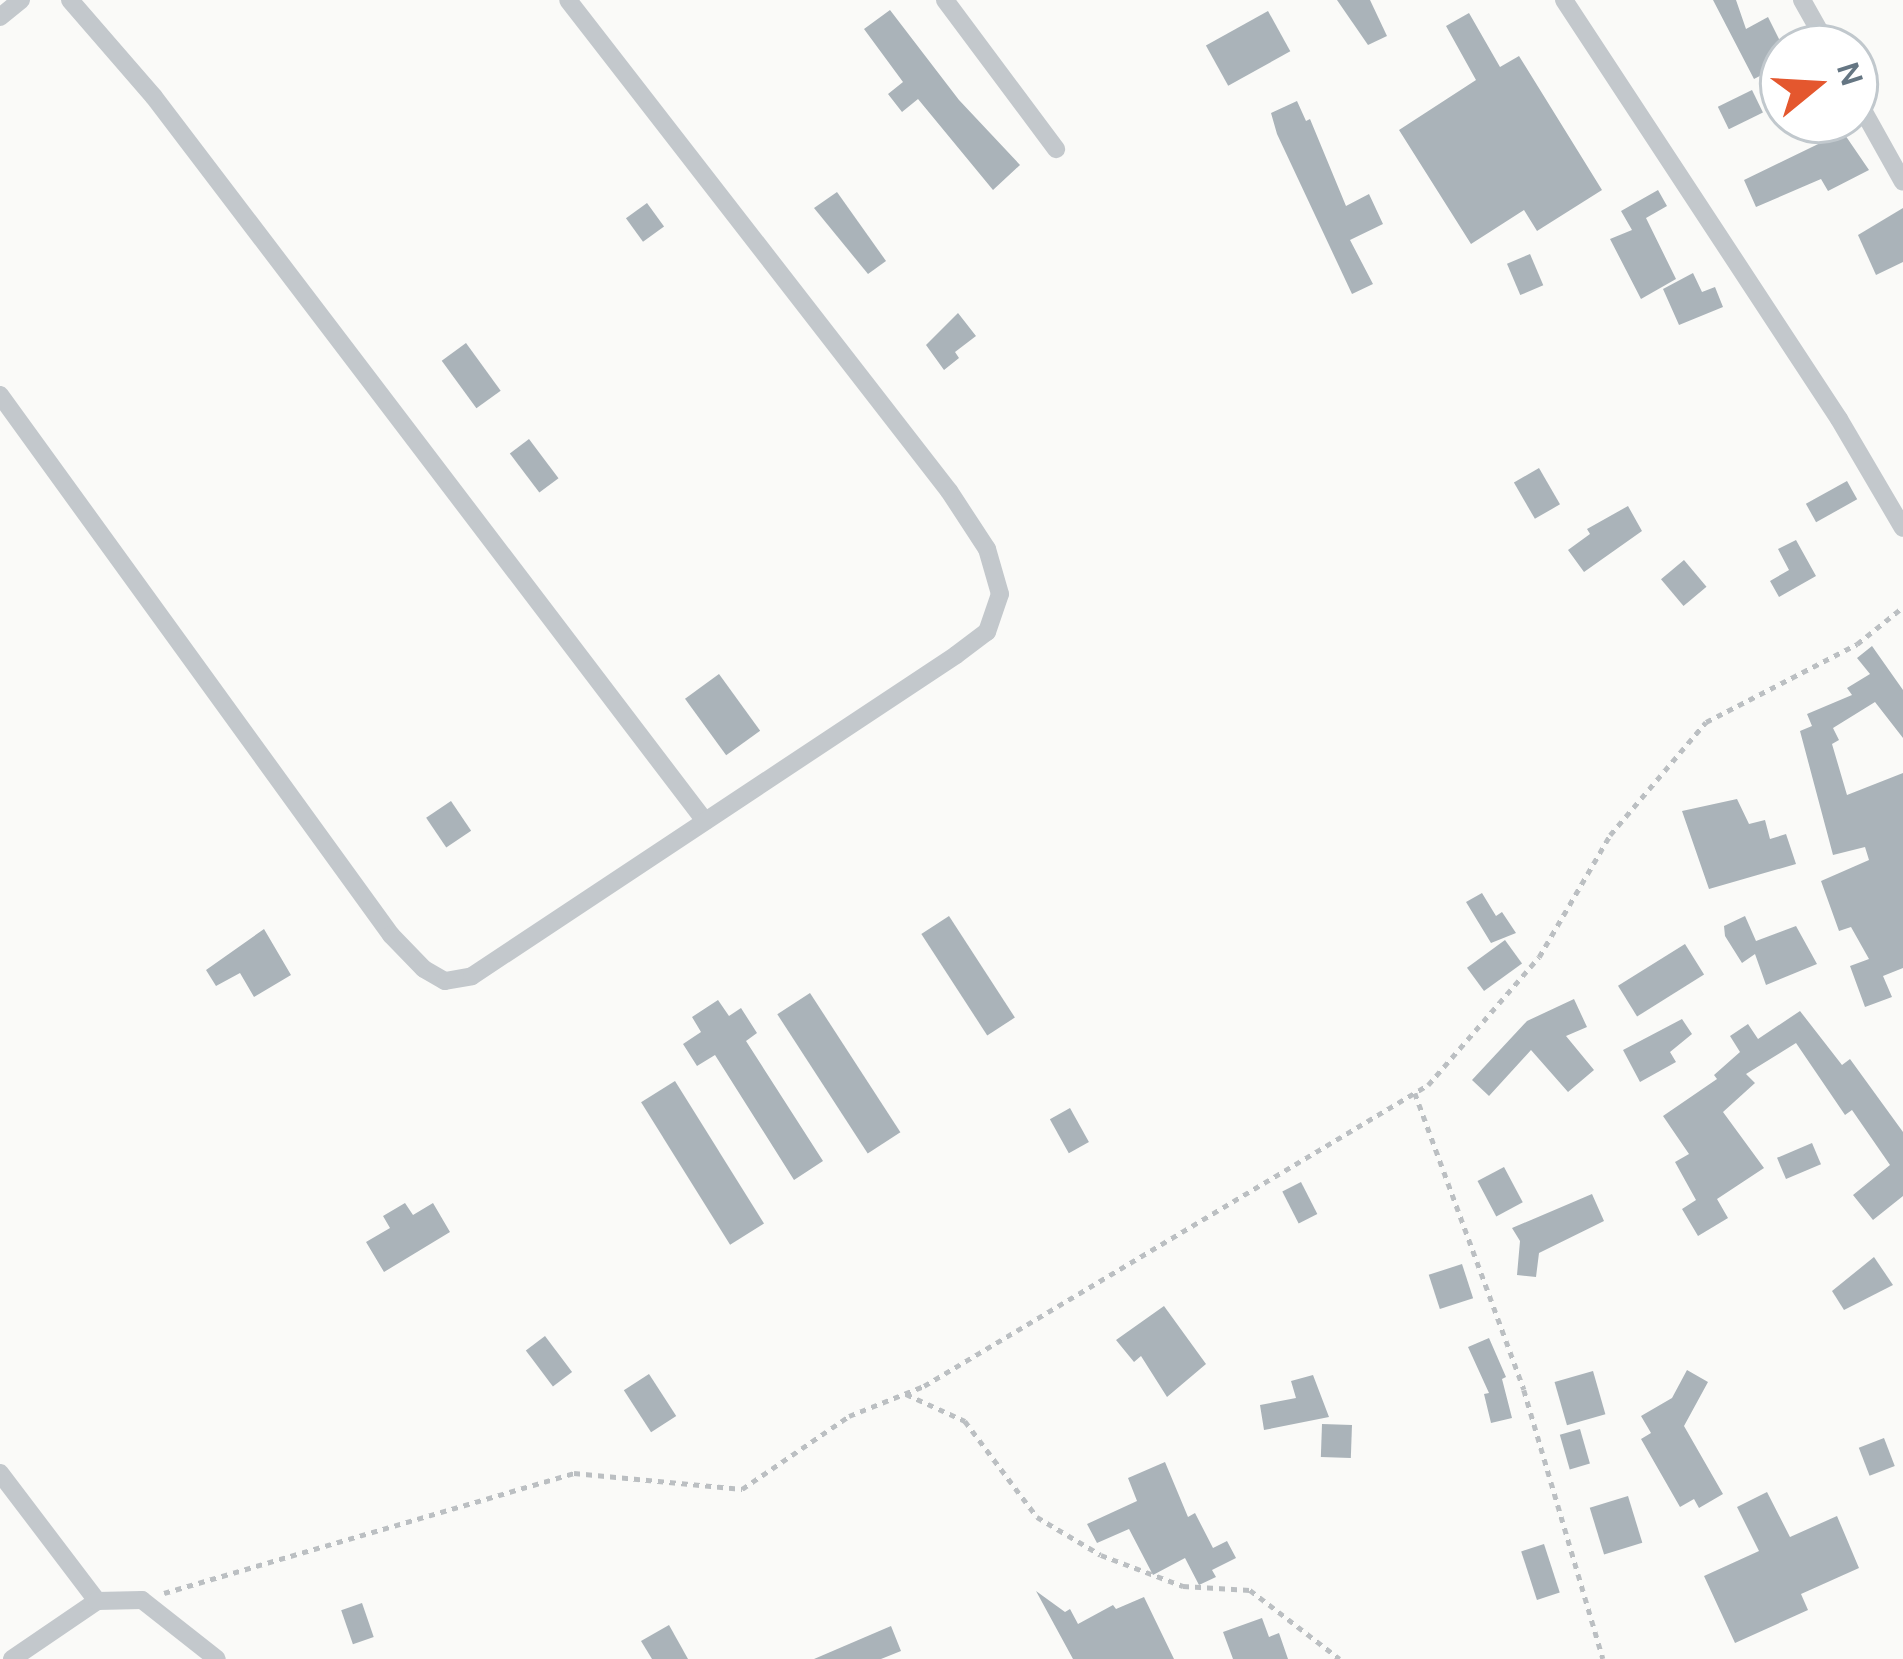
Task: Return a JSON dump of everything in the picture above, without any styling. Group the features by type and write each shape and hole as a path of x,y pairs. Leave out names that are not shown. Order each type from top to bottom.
{"street":[{"path":"0,17 21,0"},
{"path":"70,0 154,97 705,821"},
{"path":"0,394 391,935 424,969 445,981 472,976 987,632 1000,594 987,549 949,491 568,0"},
{"path":"945,0 1056,149"},
{"path":"1564,0 1839,419 1903,528"},
{"path":"1879,139 1903,182"},
{"path":"0,1472 98,1601"},
{"path":"12,1659 98,1601 142,1600 217,1659"}],"path":[{"path":"142,1600 574,1473 742,1490 849,1416 906,1394 1428,1085 1539,957 1610,835 1706,722 1857,644 1903,607"},
{"path":"1415,1093 1525,1390 1603,1659"},
{"path":"906,1394 965,1421 1036,1517 1101,1556 1183,1586 1250,1590 1340,1659"}],"building":[{"path":"1337,0 1370,0 1387,36 1368,45"},
{"path":"1713,0 1736,0 1746,29 1768,17 1772,24 1759,24 1759,76 1754,79"},
{"path":"890,10 959,100 1020,165 993,190 918,99 902,112 888,94 903,82 864,29"},
{"path":"1268,11 1290,51 1228,86 1206,45"},
{"path":"1469,13 1500,67 1519,56 1602,190 1537,231 1524,210 1471,244 1399,130 1476,80 1446,26"},
{"path":"1752,90 1759,114 1729,129 1718,107"},
{"path":"1297,101 1306,121 1310,119 1346,206 1369,194 1383,224 1350,240 1373,284 1352,294 1271,113"},
{"path":"1818,144 1851,144 1869,170 1828,191 1821,179 1756,207 1744,180"},
{"path":"1658,190 1667,206 1646,218 1676,279 1641,299 1610,239 1632,230 1621,211"},
{"path":"837,192 886,261 868,274 814,208"},
{"path":"647,203 664,226 643,242 626,218"},
{"path":"1903,208 1903,262 1876,275 1858,235"},
{"path":"1530,254 1543,285 1520,295 1507,264"},
{"path":"1693,273 1702,292 1715,287 1723,307 1679,325 1663,289"},
{"path":"958,313 976,336 955,352 959,358 944,370 926,345"},
{"path":"466,343 501,391 476,408 442,361"},
{"path":"529,439 558,478 539,493 510,453"},
{"path":"1539,468 1560,504 1535,519 1514,482"},
{"path":"1847,481 1857,499 1816,522 1806,504"},
{"path":"1628,506 1642,531 1584,572 1568,550 1590,534 1587,529"},
{"path":"1796,540 1816,576 1779,597 1770,581 1789,570 1778,549"},
{"path":"1684,560 1706,587 1684,606 1661,579"},
{"path":"1872,646 1903,690 1903,738 1875,702 1833,728 1839,740 1832,744 1847,795 1903,773 1903,968 1883,976 1892,997 1865,1007 1850,966 1869,959 1851,927 1839,931 1821,881 1869,860 1865,847 1833,855 1800,731 1812,726 1807,714 1852,695 1847,688 1870,674 1857,658"},
{"path":"719,674 760,731 726,755 685,699"},
{"path":"1737,799 1749,824 1765,820 1770,839 1786,834 1796,864 1709,889 1682,811"},
{"path":"451,801 471,831 446,848 426,818"},
{"path":"1482,893 1496,916 1502,912 1516,933 1491,943 1466,902"},
{"path":"949,916 1015,1017 987,1035 921,934"},
{"path":"1745,916 1756,941 1796,926 1817,964 1766,985 1755,954 1742,963 1725,936 1724,926"},
{"path":"264,929 291,975 254,997 240,973 216,986 206,970"},
{"path":"1505,940 1522,963 1484,991 1467,968"},
{"path":"1685,944 1704,975 1637,1016 1618,986"},
{"path":"810,993 900,1132 868,1153 777,1014"},
{"path":"1574,999 1587,1027 1566,1036 1594,1070 1568,1092 1531,1050 1489,1096 1472,1080 1527,1021"},
{"path":"718,1000 729,1016 741,1008 757,1033 746,1041 823,1161 794,1180 715,1055 697,1066 683,1044 701,1032 692,1017"},
{"path":"1800,1011 1842,1065 1850,1059 1903,1132 1903,1196 1873,1220 1853,1195 1890,1165 1852,1110 1845,1115 1796,1043 1746,1074 1755,1083 1723,1112 1764,1168 1717,1199 1728,1218 1698,1236 1682,1209 1696,1200 1675,1162 1689,1154 1663,1116 1717,1079 1714,1075 1740,1052 1730,1036 1748,1024 1758,1039"},
{"path":"1682,1019 1692,1034 1670,1052 1676,1062 1640,1082 1623,1050"},
{"path":"675,1081 764,1223 730,1245 641,1102"},
{"path":"1070,1108 1089,1142 1069,1153 1050,1119"},
{"path":"1812,1143 1821,1164 1786,1179 1777,1158"},
{"path":"1504,1167 1523,1202 1496,1216 1478,1181"},
{"path":"1301,1182 1317,1214 1299,1224 1282,1192"},
{"path":"1592,1194 1604,1221 1539,1253 1536,1277 1517,1275 1520,1241 1512,1228"},
{"path":"405,1203 413,1215 433,1203 450,1232 384,1272 366,1242 390,1228 383,1216"},
{"path":"1874,1257 1893,1285 1844,1310 1832,1291"},
{"path":"1462,1264 1473,1298 1440,1309 1429,1275"},
{"path":"1164,1306 1206,1364 1167,1397 1141,1356 1134,1362 1116,1340"},
{"path":"545,1336 572,1372 553,1386 526,1350"},
{"path":"1489,1338 1506,1377 1502,1379 1512,1418 1491,1423 1484,1394 1489,1393 1468,1347"},
{"path":"1687,1370 1708,1382 1684,1426 1723,1494 1699,1508 1694,1499 1680,1507 1641,1439 1651,1433 1641,1416 1672,1398"},
{"path":"1593,1371 1605,1414 1567,1425 1555,1382"},
{"path":"649,1374 676,1416 651,1432 624,1390"},
{"path":"1313,1375 1329,1417 1264,1430 1260,1405 1296,1398 1291,1381"},
{"path":"1322,1424 1352,1425 1351,1458 1321,1457"},
{"path":"1580,1429 1590,1464 1570,1469 1560,1435"},
{"path":"1884,1438 1895,1466 1870,1476 1859,1448"},
{"path":"1165,1462 1188,1517 1195,1513 1213,1548 1227,1541 1236,1558 1212,1570 1216,1577 1199,1585 1185,1558 1153,1575 1129,1529 1097,1543 1087,1524 1137,1501 1128,1478"},
{"path":"1767,1492 1790,1537 1837,1516 1859,1568 1801,1594 1808,1610 1735,1643 1704,1576 1759,1551 1737,1507"},
{"path":"1628,1496 1642,1543 1604,1555 1590,1508"},
{"path":"1544,1544 1560,1593 1537,1600 1521,1551"},
{"path":"1036,1591 1065,1612 1070,1609 1078,1624 1113,1605 1116,1609 1144,1597 1174,1659 1073,1659"},
{"path":"362,1603 374,1637 353,1644 341,1610"},
{"path":"1262,1618 1269,1637 1279,1633 1288,1659 1233,1659 1223,1632"},
{"path":"669,1625 688,1659 652,1659 641,1641"},
{"path":"891,1626 901,1651 881,1659 814,1659"}]}
